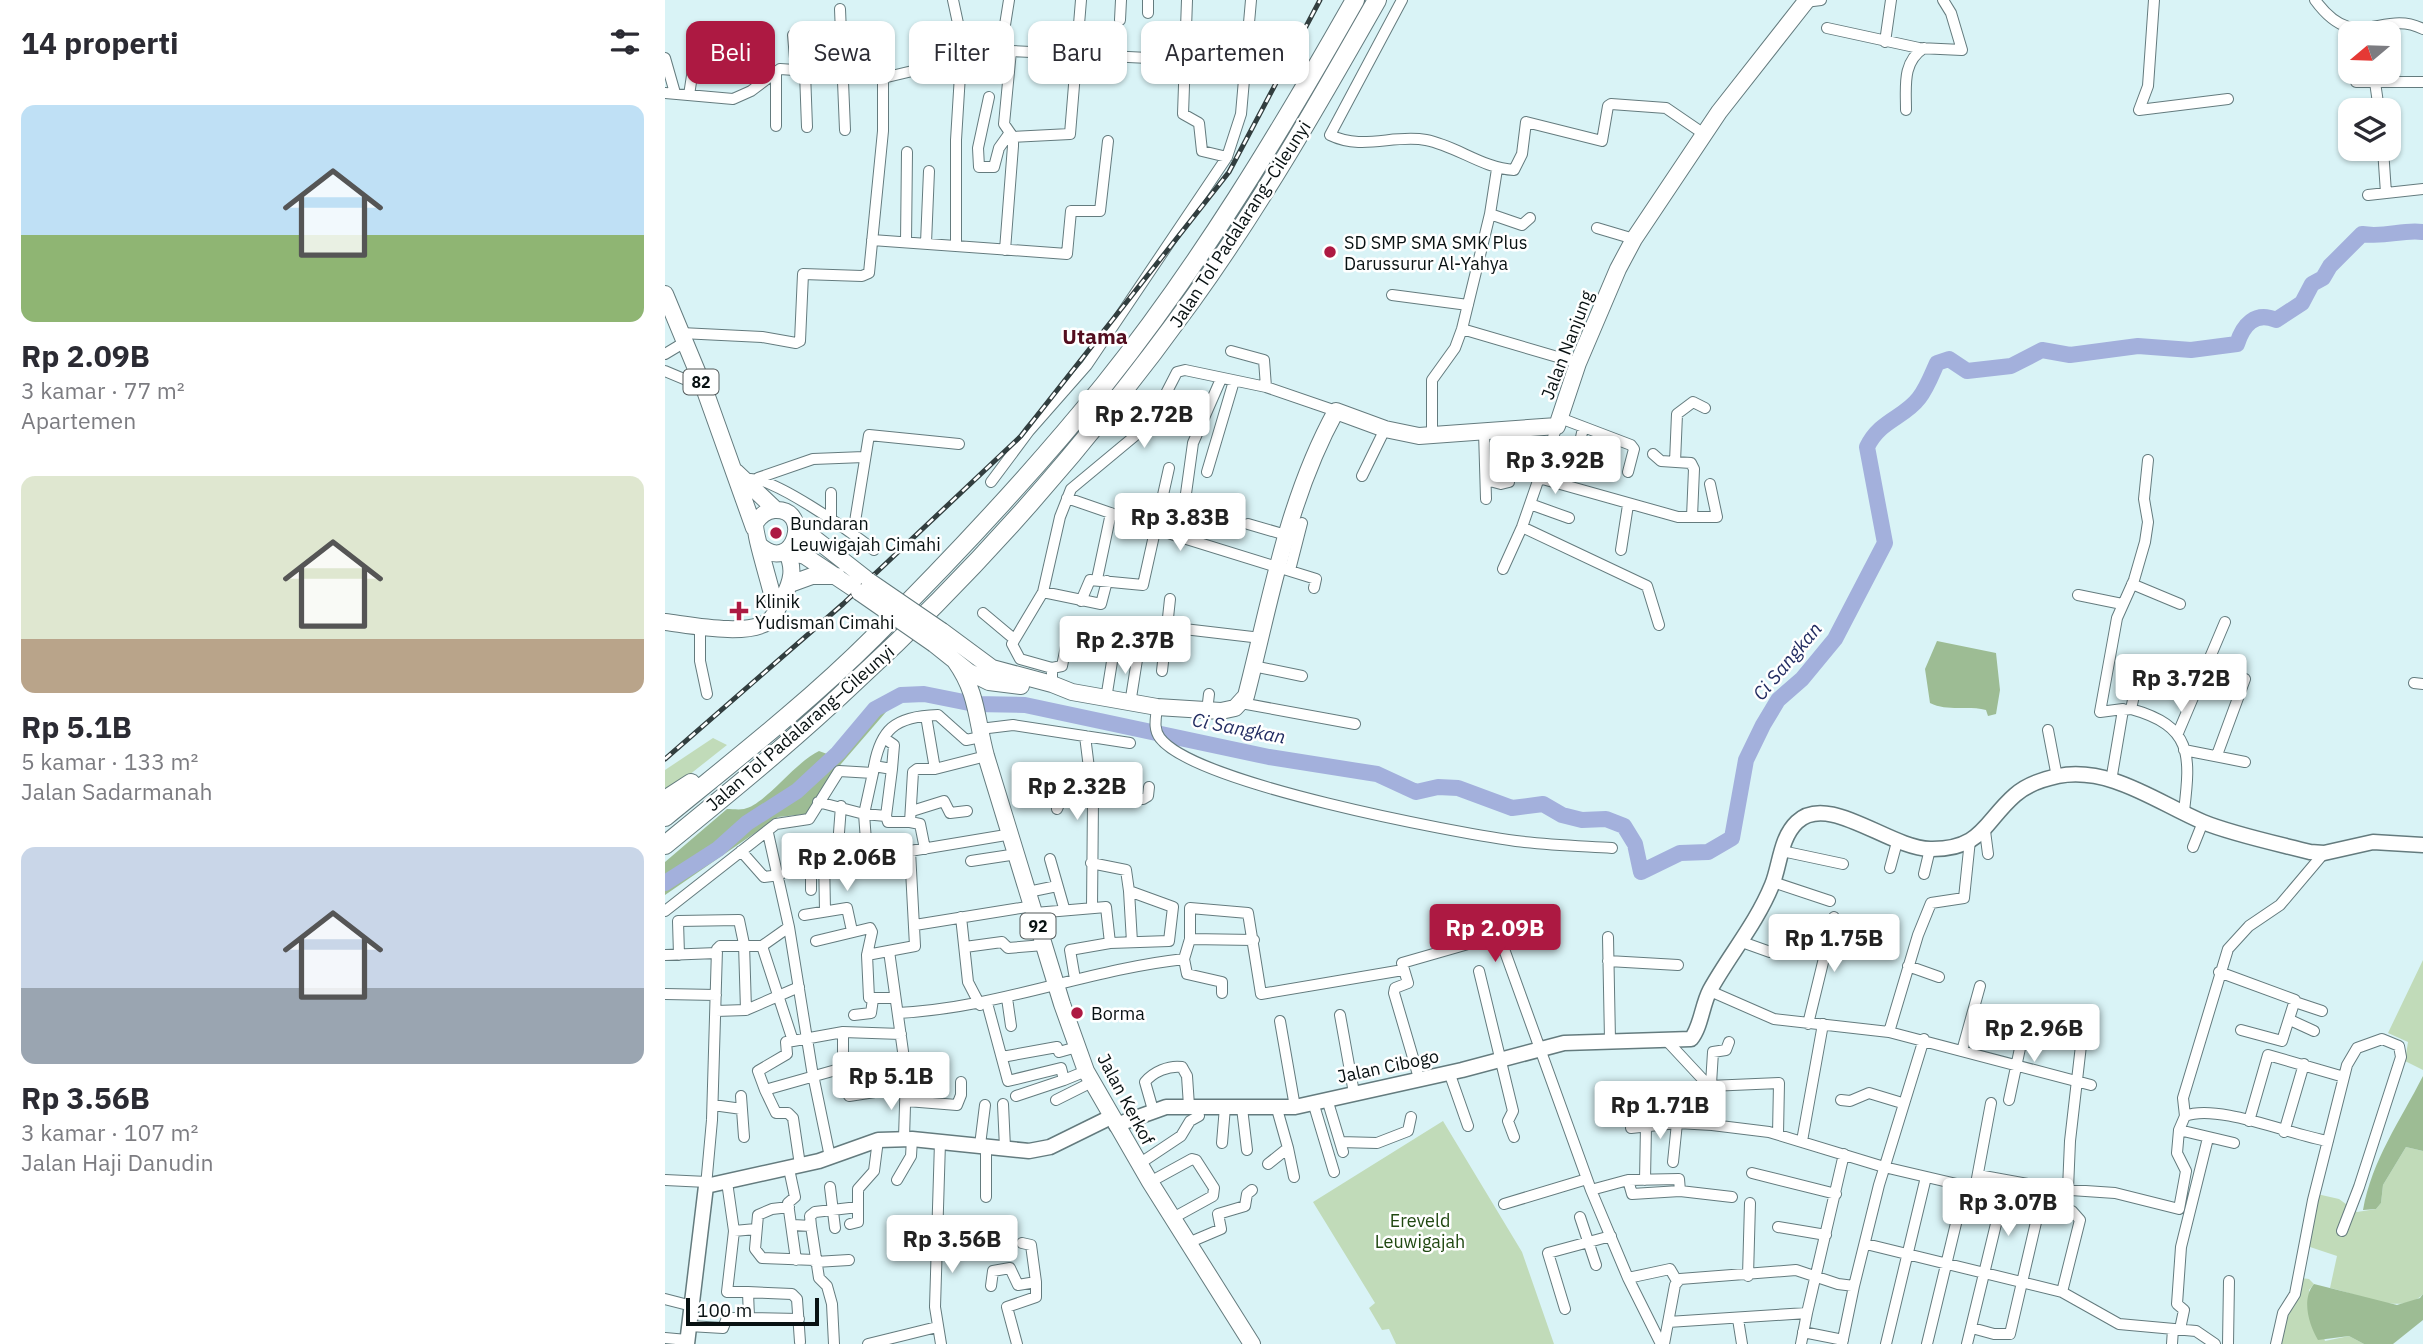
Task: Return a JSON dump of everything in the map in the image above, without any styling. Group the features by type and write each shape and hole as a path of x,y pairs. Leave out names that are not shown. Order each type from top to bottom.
{"highway":[{"name":"Jalan Tol Padalarang–Cileunyi","path":"665,817 775,726 874,636 982,525 1104,385 1215,232 1292,111 1355,0"},
{"name":"Jalan Tol Padalarang–Cileunyi","path":"665,845 754,772 865,674 962,575 1074,450 1151,355 1232,243 1308,121 1377,0"},
{"path":"665,800 775,726"}],"main road":[{"name":"Jalan Nanjung","path":"1336,411 1385,429 1432,436 1558,422 1618,269 1634,239 1704,134 1811,1"},
{"name":"82","path":"665,294 704,388 746,476 776,510"},
{"path":"955,661 990,675 1055,680 1106,699 1131,704 1207,711 1228,710 1241,703 1284,568 1286,535 1317,446 1336,411"},
{"name":"82","path":"746,476 754,528"},
{"path":"776,612 773,592 754,528 762,515 776,510 787,514 864,586 990,675"},
{"path":"786,551 795,541 795,523"},
{"path":"759,545 773,553 786,551 805,556 837,576 864,586"},
{"path":"665,622 754,628 772,619 790,584 792,570 786,551"},
{"path":"790,584 813,576 837,576"},
{"path":"938,638 980,697"},
{"name":"Jalan Kerkof","path":"990,675 980,697 980,727 986,756 1077,1047 1089,1077 1139,1164 1252,1344"}],"street":[{"path":"954,0 958,21"},
{"path":"1006,21 1009,0"},
{"path":"1080,21 1081,0"},
{"path":"1120,20 1121,0"},
{"path":"1148,0 1148,13"},
{"path":"1187,0 1187,21"},
{"path":"1250,21 1251,0"},
{"path":"1402,0 1330,135 1346,142 1370,144 1424,140 1454,148 1497,169 1517,168 1527,121 1603,140 1608,106 1611,104 1666,108 1704,134"},
{"path":"1885,42 1891,0"},
{"path":"1827,28 1885,42 1962,50 1951,13 1943,0"},
{"path":"2154,0 2148,86 2139,110 2228,99"},
{"path":"2315,0 2334,21 2350,29 2396,25 2422,27"},
{"path":"840,9 841,21"},
{"path":"1906,110 1907,68 1911,58 1924,48"},
{"path":"665,58 670,93 722,99 739,97 751,91 776,71 789,71"},
{"path":"776,71 776,126"},
{"path":"2401,82 2423,82"},
{"path":"689,95 691,84"},
{"path":"802,84 807,127"},
{"path":"843,84 845,130"},
{"path":"665,354 683,337 798,342 803,275 867,274 883,131 883,84"},
{"path":"956,245 956,140 960,84"},
{"path":"1005,250 1011,135 1005,124 1008,84"},
{"path":"989,97 978,148 979,167 994,167 999,148 1011,135 1070,134 1075,84"},
{"path":"1185,84 1183,114 1199,123 1202,151 1227,157"},
{"path":"991,482 1029,431 1087,365 1227,157 1241,114 1245,84"},
{"path":"872,240 1067,254 1071,211 1100,211 1108,141"},
{"path":"906,242 907,152"},
{"path":"2384,161 2386,193"},
{"path":"1432,436 1432,380 1455,348 1462,329 1490,214 1497,169"},
{"path":"926,243 929,171"},
{"path":"2368,195 2423,189"},
{"path":"1490,214 1522,225 1531,218"},
{"path":"1597,228 1634,239"},
{"path":"1392,295 1468,305"},
{"path":"1462,329 1579,363"},
{"path":"1231,351 1264,360 1266,387"},
{"path":"1071,622 1062,666 1055,680 1020,659 1012,649 1014,639 1043,592 1067,498 1075,484 1142,430 1159,407 1177,372 1185,370 1266,387 1336,411"},
{"path":"665,371 704,388"},
{"path":"1180,537 1193,443 1221,379"},
{"path":"1207,472 1234,381"},
{"path":"1675,462 1677,414 1693,402 1705,408"},
{"path":"1503,569 1522,527 1558,422 1583,428 1633,447 1628,472"},
{"path":"1486,480 1504,485 1509,482 1513,428"},
{"path":"1574,470 1583,428"},
{"path":"1362,477 1385,429"},
{"path":"1484,431 1486,499"},
{"path":"853,534 864,457 871,435 960,444"},
{"path":"1653,454 1661,461 1691,463 1694,469 1692,517"},
{"path":"746,476 813,459 864,457"},
{"path":"2148,460 2144,499 2147,532 2132,584 2115,626 2100,712 2125,712 2162,719 2178,733 2184,750 2184,811"},
{"path":"1081,601 1086,583 1102,580 1143,586 1169,468"},
{"path":"746,476 831,519 874,550"},
{"path":"1539,478 1678,517 1717,517 1710,484"},
{"path":"831,493 831,519"},
{"path":"1067,498 1155,529 1316,579 1314,588"},
{"path":"1530,504 1569,517"},
{"path":"1621,550 1628,505"},
{"path":"1043,592 1081,601 1104,603 1102,580 1111,513"},
{"path":"1284,568 1302,523"},
{"path":"1248,524 1286,535"},
{"path":"1522,527 1647,586 1659,625"},
{"path":"2132,584 2180,604"},
{"path":"2078,595 2122,604"},
{"path":"1161,671 1170,599"},
{"path":"983,613 1014,639"},
{"path":"2178,733 2225,622"},
{"path":"700,625 700,661 707,694"},
{"path":"1167,627 1261,638"},
{"path":"1131,704 1139,647"},
{"path":"1106,699 1114,649"},
{"path":"1253,666 1302,676"},
{"path":"2111,781 2125,712 2139,673"},
{"path":"2217,755 2245,678"},
{"path":"1207,711 1209,694"},
{"path":"1241,703 1355,724"},
{"path":"1157,707 1155,726 1165,743 1223,774 1385,816 1518,841 1612,848"},
{"path":"926,716 935,769"},
{"path":"867,853 864,814 877,748 899,720 941,716 965,740 980,727 1013,725 1130,743"},
{"path":"2048,730 2057,777"},
{"path":"1085,736 1093,800 1092,907"},
{"path":"884,738 894,745 886,816 888,822 911,817 944,801 950,813 967,811"},
{"path":"2184,750 2245,762"},
{"path":"911,817 914,770 935,769 986,756"},
{"path":"679,955 678,921 669,908 709,873 768,833 778,823 805,821 839,771 892,769"},
{"path":"1668,1042 1693,1038 1710,991 1742,942 1773,882 1782,851 1795,824 1819,812 1835,813 1897,842 1930,849 1970,840 1986,831 2017,793 2057,777 2111,781 2184,811 2203,822 2299,849 2324,853 2373,842 2423,845"},
{"path":"1025,787 1092,784"},
{"path":"1057,810 1060,802 1070,799 1071,785"},
{"path":"1093,800 1143,799 1148,796 1149,787"},
{"path":"818,802 864,814 886,816"},
{"path":"811,890 810,857 837,859 841,806"},
{"path":"911,817 920,824 925,849"},
{"path":"2193,847 2203,822"},
{"path":"1986,831 1988,854"},
{"path":"768,833 780,875 813,1077 830,1157"},
{"path":"867,955 913,948 915,925 909,853 911,850 1012,834"},
{"path":"1889,1032 1908,966 1932,902 1963,898 1970,840"},
{"path":"1890,869 1897,842"},
{"path":"1924,874 1930,849"},
{"path":"741,851 764,877 780,875"},
{"path":"1782,851 1843,863"},
{"path":"971,861 1017,853"},
{"path":"1977,1175 2068,1189 2110,1192 2179,1209 2186,1171 2178,1157 2179,1130 2185,1116 2185,1087 2204,1035 2219,972 2233,942 2249,926 2280,905 2324,853"},
{"path":"824,856 825,911"},
{"path":"1050,859 1064,908"},
{"path":"1091,863 1126,870 1132,942"},
{"path":"1773,882 1830,901"},
{"path":"1032,904 1056,886"},
{"path":"1129,891 1173,907 1248,912 1261,994 1403,970"},
{"path":"915,925 1032,904 1064,908 1105,907 1110,943"},
{"path":"1075,979 1070,950 1110,943 1170,939 1173,907"},
{"path":"804,915 847,908 852,931"},
{"path":"1190,908 1190,939 1184,959 1187,974 1222,982 1222,993"},
{"path":"1808,1024 1816,981 1835,917"},
{"path":"961,918 968,982 984,1004 1008,1081 1060,1067 1064,1080"},
{"path":"678,921 739,920 744,944 746,1010"},
{"path":"688,1337 713,1105 717,953 720,946 762,946 789,927"},
{"path":"816,942 852,931 871,930 862,978 869,997 895,998"},
{"path":"1419,1078 1394,993 1395,988 1408,984 1402,962 1496,936 1500,938 1591,1190 1627,1278 1663,1344"},
{"path":"1608,937 1610,1040"},
{"path":"1190,939 1254,940"},
{"path":"965,947 1002,942 1008,947 1044,945"},
{"path":"1742,942 1770,952"},
{"path":"762,946 793,1041"},
{"path":"889,951 907,1087 911,1156 897,1180"},
{"path":"665,955 717,953"},
{"path":"898,1013 984,1004 1075,979 1184,959"},
{"path":"1608,961 1678,965"},
{"path":"1908,966 1939,977"},
{"path":"1479,971 1513,1111 1509,1123 1514,1137"},
{"path":"2219,972 2322,1011"},
{"path":"1962,1051 1980,986"},
{"path":"716,1012 746,1010 799,987"},
{"path":"1710,991 1765,1016 1924,1039 1987,1056 2018,1068 2091,1085"},
{"path":"665,994 716,995"},
{"path":"1007,998 1011,1026"},
{"path":"854,1015 871,1013 873,999"},
{"path":"2241,1030 2281,1041 2295,1002"},
{"path":"1340,1015 1354,1093"},
{"path":"2009,1100 2018,1068 2026,1020"},
{"path":"2290,1020 2314,1031"},
{"path":"1280,1021 1295,1107"},
{"path":"1802,1141 1823,1024"},
{"path":"2068,1189 2070,1141 2083,1028 2089,1027"},
{"path":"765,1090 843,1068 843,1032"},
{"path":"796,1260 789,1207 789,1201 795,1197 793,1118 788,1113 776,1113 758,1071 787,1054 786,1042 843,1032 901,1034"},
{"path":"1803,1332 1842,1342 1884,1167 1924,1039"},
{"path":"2276,1344 2283,1313 2295,1294 2313,1200 2351,1055 2357,1048 2382,1039 2399,1046 2398,1065 2342,1231"},
{"name":"Jalan Cibogo","path":"706,1184 795,1167 878,1140 908,1139 1028,1151 1051,1147 1114,1121 1153,1110 1295,1107 1540,1048 1610,1040 1668,1042"},
{"path":"1668,1042 1710,1085 1779,1083 1778,1134"},
{"path":"1712,1125 1710,1085 1713,1052 1726,1050 1729,1042"},
{"path":"1002,1057 1057,1047 1059,1052 1077,1047"},
{"path":"2249,1121 2266,1057 2271,1054 2344,1077"},
{"path":"2284,1132 2304,1064"},
{"path":"1139,1164 1181,1136 1190,1121 1194,1111 1187,1076 1182,1067 1156,1073 1145,1082 1153,1110"},
{"path":"891,1089 892,1071"},
{"path":"1449,1072 1468,1126"},
{"path":"1016,1096 1064,1080 1089,1077"},
{"path":"1056,1100 1089,1077"},
{"path":"907,1101 957,1105 961,1095 961,1082"},
{"path":"849,1096 907,1087"},
{"path":"1841,1100 1850,1101 1869,1093 1902,1103"},
{"path":"741,1096 744,1137"},
{"path":"1320,1100 1343,1153"},
{"path":"1320,1100 1334,1172"},
{"path":"1927,1344 1946,1264 1970,1187 1977,1175 1991,1103"},
{"path":"1003,1104 1006,1148"},
{"path":"713,1105 742,1109"},
{"path":"985,1105 983,1145 986,1197"},
{"path":"1222,1143 1224,1107"},
{"path":"1242,1108 1247,1150"},
{"path":"1276,1109 1294,1177"},
{"path":"2185,1116 2207,1112 2328,1141"},
{"path":"1340,1142 1383,1142 1408,1131 1411,1117"},
{"path":"1673,1162 1677,1123"},
{"path":"1631,1128 1677,1123 1778,1134 1884,1167 2072,1212 2080,1220 2062,1292"},
{"path":"1645,1180 1646,1126"},
{"path":"2179,1130 2234,1143"},
{"path":"2172,1344 2184,1310 2177,1304 2181,1247 2208,1138"},
{"path":"850,1224 858,1223 859,1186 874,1171 878,1140"},
{"path":"940,1142 935,1307 941,1344"},
{"path":"1268,1164 1288,1148"},
{"path":"1801,1344 1844,1153"},
{"path":"1150,1182 1192,1159 1196,1160 1214,1188 1213,1196 1173,1218"},
{"path":"1752,1173 1836,1194"},
{"path":"1886,1344 1926,1177"},
{"path":"1504,1203 1587,1179"},
{"path":"1591,1190 1628,1180 1679,1179 1680,1191"},
{"path":"1628,1180 1632,1194 1680,1191 1732,1198"},
{"path":"665,1181 706,1184"},
{"path":"727,1182 734,1231 727,1292 792,1294 797,1298 800,1342"},
{"path":"830,1187 835,1228"},
{"path":"1188,1243 1220,1229 1218,1214 1245,1206 1247,1194 1252,1190"},
{"path":"1967,1344 2003,1195"},
{"path":"1748,1276 1750,1203"},
{"path":"1972,1328 1994,1334 2010,1334 2040,1205"},
{"path":"789,1207 761,1213 756,1229 755,1249 762,1258 849,1260"},
{"path":"834,1344 832,1304 826,1284 819,1278 815,1261 811,1213 832,1208 858,1207"},
{"path":"1580,1217 1596,1265"},
{"path":"793,1226 811,1226"},
{"path":"1778,1227 1826,1235"},
{"path":"734,1231 756,1229"},
{"path":"1565,1309 1548,1253 1611,1236"},
{"path":"1017,1344 1007,1307 1037,1296 1031,1247 1022,1243"},
{"path":"1866,1244 2062,1292 2119,1324 2177,1329 2204,1335 2215,1344"},
{"path":"991,1286 993,1271 1010,1268 1021,1300"},
{"path":"1627,1278 1670,1269 1677,1281 1663,1344"},
{"path":"1677,1281 1796,1270 1854,1286"},
{"path":"2228,1344 2229,1281"},
{"path":"1018,1285 1036,1282"},
{"path":"748,1292 749,1318"},
{"path":"665,1299 692,1306"},
{"path":"1668,1322 1807,1313"},
{"path":"665,1338 688,1337 723,1328 727,1318 799,1319"},
{"path":"1738,1319 1742,1344"},
{"path":"868,1344 902,1340 937,1327"}],"green space":[{"path":"1937,641 1996,653 2000,690 1996,714 1988,716 1986,710 1944,707 1930,703 1925,669"},
{"path":"892,705 841,764 806,814 778,817 665,895 665,862 727,809 752,806 819,751 838,758 874,713"},
{"path":"713,738 727,745 665,794 665,770"},
{"path":"2423,960 2423,1070 2405,1061 2408,1042 2388,1033"},
{"path":"2423,1076 2423,1151 2406,1147 2383,1185 2381,1203 2376,1209 2363,1210 2380,1157"},
{"name":"Ereveld Leuwigajah","path":"1443,1121 1522,1252 1554,1344 1396,1344 1389,1329 1382,1330 1369,1308 1375,1303 1313,1202"},
{"path":"2406,1147 2423,1151 2423,1294 2414,1301 2392,1304 2330,1288 2337,1256 2307,1246 2317,1194 2339,1199 2357,1212 2376,1209 2381,1203 2383,1185"},
{"path":"2301,1278 2309,1279 2314,1284 2309,1290 2325,1341 2349,1336 2364,1344 2282,1344 2283,1327"},
{"path":"2314,1284 2397,1305 2420,1298 2423,1294 2423,1320 2393,1344 2364,1344 2349,1336 2318,1340 2309,1320 2307,1304"}],"waterway":[{"name":"Ci Sangkan","path":"665,883 718,849 747,823 797,791 838,753 875,709 901,695 924,694 974,704 1025,705 1269,757 1377,774 1416,792 1438,787 1458,788 1512,808 1543,804 1562,815 1582,820 1606,819 1624,826 1635,844 1641,872 1680,853 1708,852 1732,838 1746,760 1763,725 1778,700 1802,679 1835,639 1885,543 1867,447 1885,425 1919,398 1937,363 1949,359 1967,371 2011,366 2042,350 2070,355 2138,346 2191,350 2237,344 2251,321 2262,317 2276,320 2302,303 2312,284 2323,278 2330,266 2362,234 2423,232"}],"railway":[{"path":"665,759 843,604 1021,436 1229,172 1320,0"}],"place":[{"name":"SD SMP SMA SMK Plus Darussurur Al-Yahya","path":"1330,252"},
{"name":"Bundaran Leuwigajah Cimahi","path":"776,533"},
{"name":"Klinik Yudisman Cimahi","path":"739,611"},
{"name":"Borma","path":"1077,1013"}],"district":[{"name":"Utama","path":"1095,336"}]}
